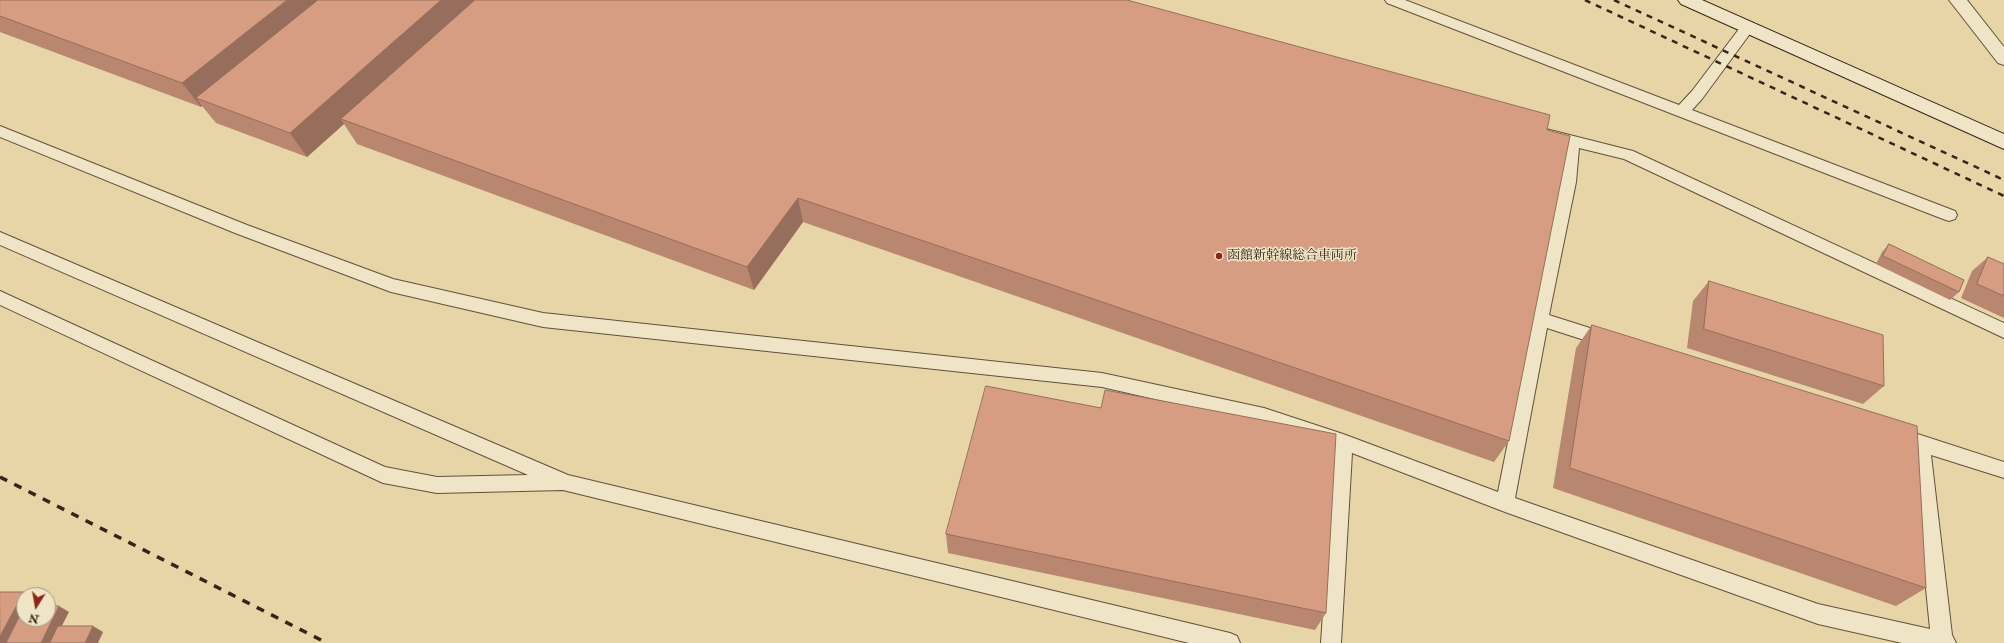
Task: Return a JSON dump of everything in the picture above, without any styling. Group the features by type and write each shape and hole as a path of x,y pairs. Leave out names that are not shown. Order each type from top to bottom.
{"street":[{"path":"1687,0 2004,142"},
{"path":"1958,0 2004,59"}],"lane":[{"path":"1392,0 1949,215"},
{"path":"1682,111 1697,95 1747,28"},
{"path":"0,131 241,229 391,285 543,320 1102,380 1264,416 1344,442 1505,503 1818,614 1944,643 1921,443"},
{"path":"1533,131 1628,155 2004,331"},
{"path":"1505,503 1568,182 1572,141"},
{"path":"0,238 566,483 1230,643"},
{"path":"0,298 383,475 437,485 566,483"},
{"path":"1540,319 1622,346"},
{"path":"1884,430 2004,470"},
{"path":"1331,643 1344,442"}],"building":[{"path":"0,0 287,0 182,83 0,16"},
{"path":"318,0 441,0 290,133 196,98"},
{"name":"函館新幹線総合車両所","path":"475,0 1127,0 1550,115 1547,130 1570,136 1509,441 798,198 747,267 341,119"},
{"path":"1889,244 1964,280 1959,292 1883,256"},
{"path":"1988,257 2004,264 2004,296 1977,284"},
{"path":"1709,281 1883,335 1884,386 1704,329"},
{"path":"1592,325 1917,426 1926,588 1570,468"},
{"path":"986,386 1101,408 1105,390 1336,434 1326,613 946,534"},
{"path":"0,592 16,592 16,607 0,636"},
{"path":"16,623 16,627 49,627 41,643 6,643"},
{"path":"58,626 93,626 85,643 50,643"}],"railway":[{"path":"1585,0 2004,196"},
{"path":"1614,0 2004,180"},
{"path":"0,477 327,643"}],"place":[{"name":"函館新幹線総合車両所","path":"1219,256"}]}
